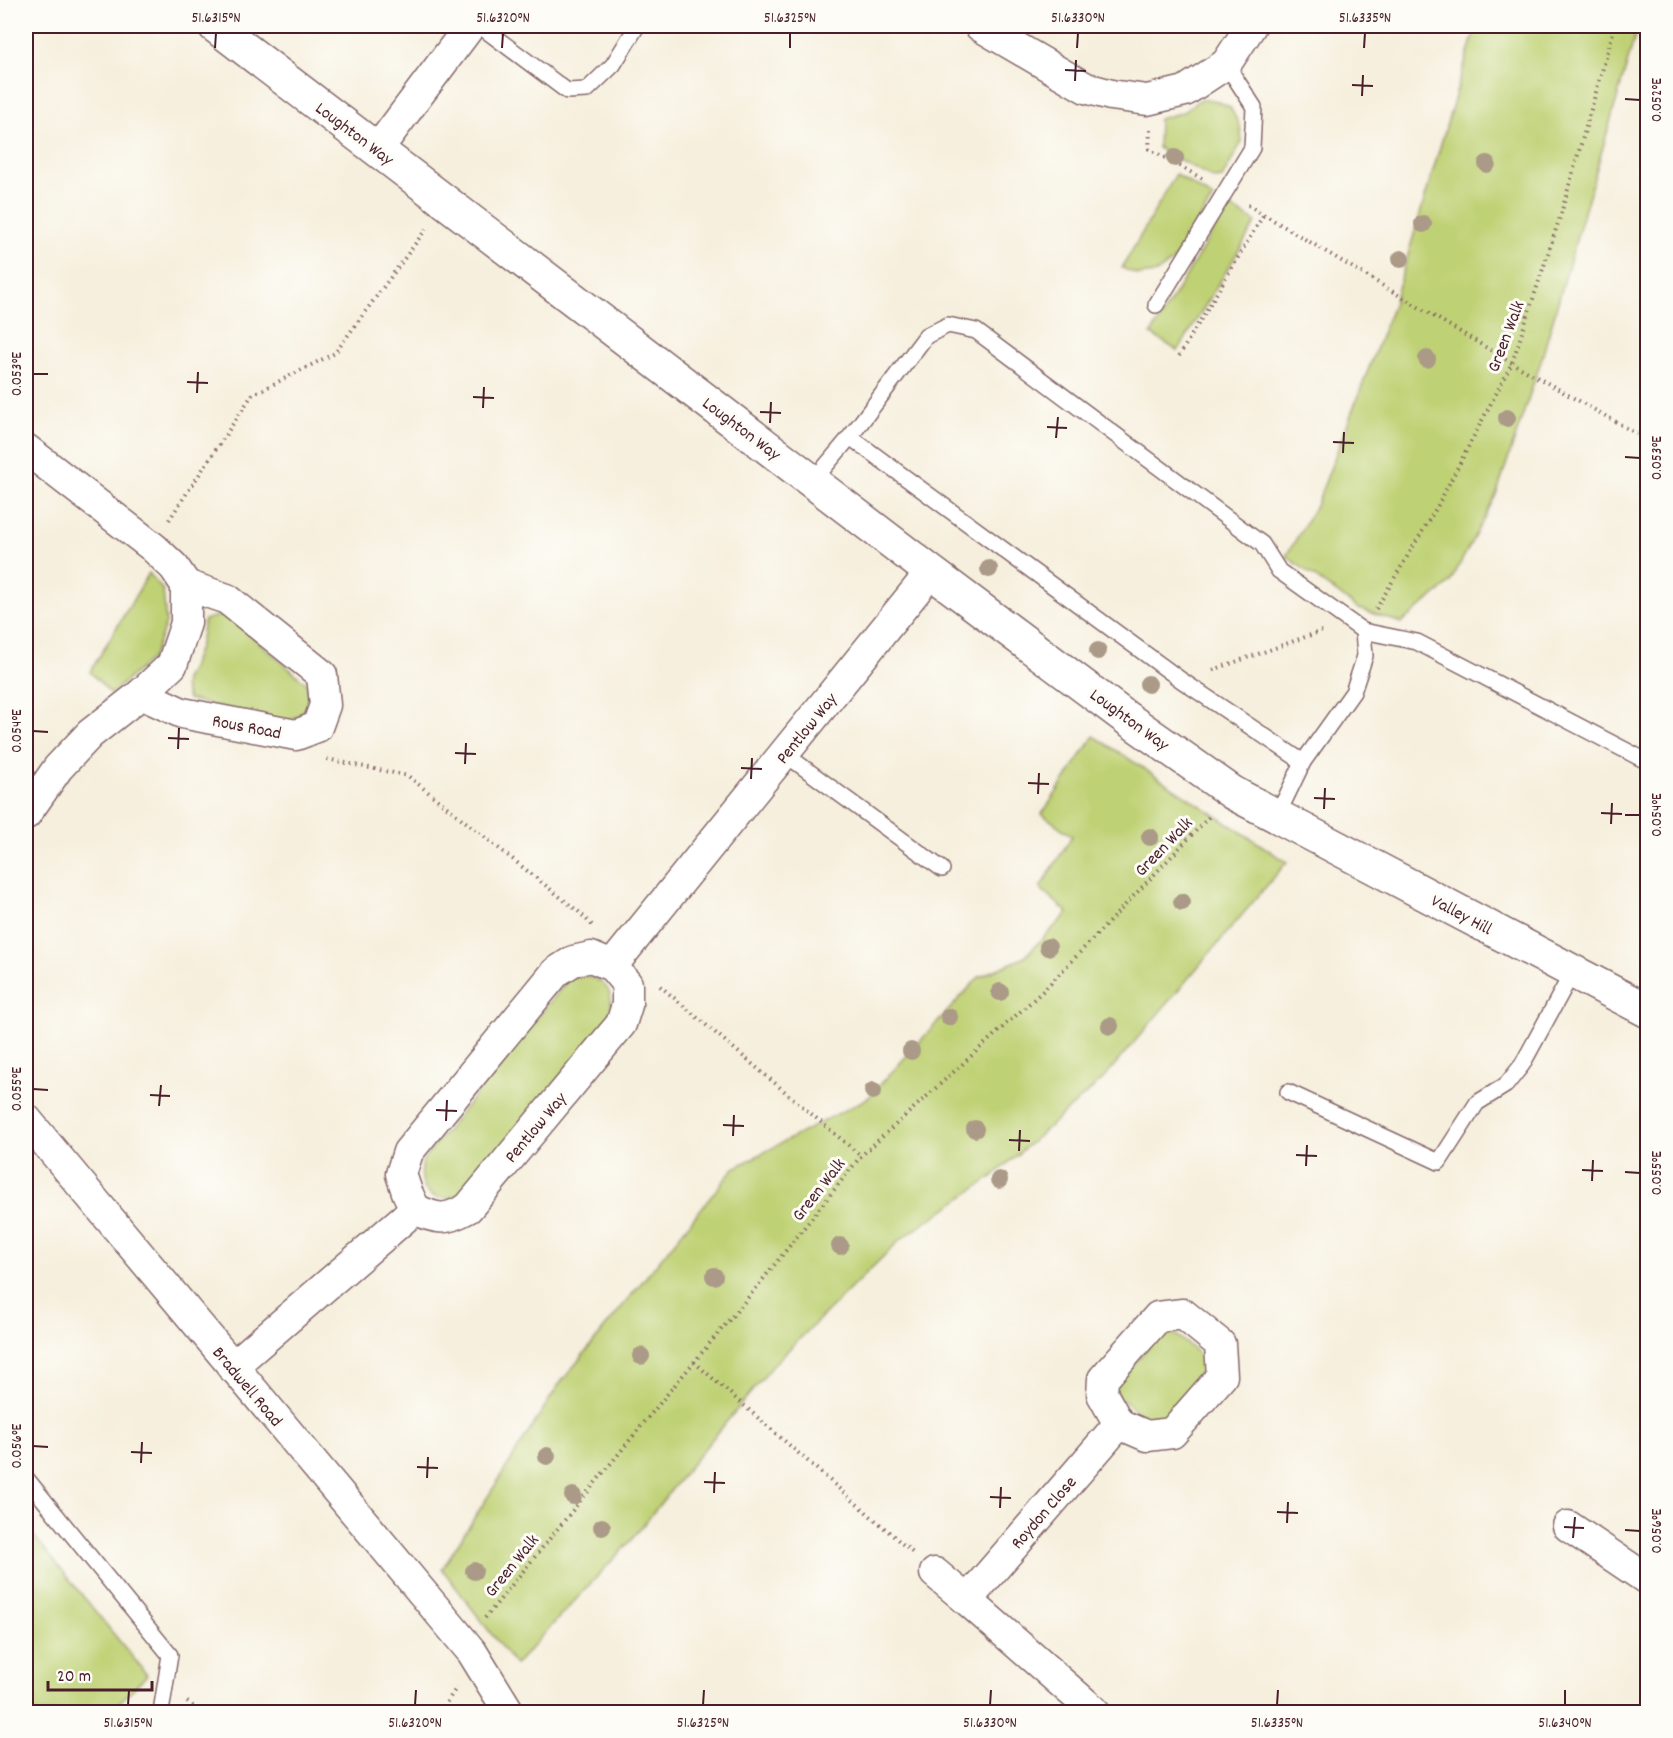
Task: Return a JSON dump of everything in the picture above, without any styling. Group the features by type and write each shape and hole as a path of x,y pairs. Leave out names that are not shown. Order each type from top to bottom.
{"street":[{"name":"Loughton Way","path":"215,26 812,482 1125,717 1233,793 1277,816"},
{"path":"377,150 470,26"},
{"path":"980,26 1086,88 1111,95 1147,100 1185,91 1226,64 1251,26"},
{"path":"26,448 154,548 174,567 186,585 186,623 172,665 141,694 82,742 58,768 26,814"},
{"name":"Pentlow Way","path":"415,1209 431,1217 451,1218 468,1208 621,1024 627,1005 627,984 616,960 931,572"},
{"name":"Rous Road","path":"141,694 182,713 296,735 317,727 325,705 322,675 227,599 186,585"},
{"name":"Valley Hill","path":"1277,816 1647,1011"},
{"path":"232,1367 415,1209 401,1174 408,1152 556,972 573,961 591,957 616,960"},
{"name":"Bradwell Road","path":"26,1119 472,1652 509,1713"},
{"name":"Roydon Close","path":"967,1600 1119,1424"},
{"path":"1568,1526 1647,1580"},
{"path":"936,1573 1095,1713"}],"lane":[{"path":"480,26 567,91 587,90 613,64 637,26"},
{"path":"1156,305 1252,148 1254,107 1226,64"},
{"path":"812,482 850,437 926,336 948,325 976,331 1262,544 1279,572 1363,631 1417,642 1647,762"},
{"path":"850,437 1180,680 1303,762"},
{"path":"1277,816 1303,762 1353,692 1365,656 1363,631"},
{"path":"785,754 942,869"},
{"path":"1288,1092 1438,1162 1477,1103 1506,1085 1522,1065 1572,973"},
{"path":"26,1478 170,1654 160,1713"}],"path":[{"name":"Green Walk","path":"1363,631 1438,505 1512,363 1560,217 1615,26"},
{"path":"1149,149 1226,191 1512,363 1647,440"},
{"path":"154,548 172,514 252,395 334,353 447,201"},
{"path":"1179,356 1264,214"},
{"path":"1180,680 1189,668 1204,680 1210,670 1328,629 1363,631"},
{"path":"305,731 317,757 408,776 579,912 616,960 861,1156"},
{"name":"Green Walk","path":"481,1624 861,1156 1044,990 1217,808"},
{"path":"694,1362 936,1573"},
{"path":"440,1713 458,1685"}],"green space":[{"path":"1476,26 1638,26 1541,361 1496,495 1450,583 1401,623 1359,609 1286,556 1316,506 1393,305"},
{"path":"1199,100 1214,100 1230,107 1240,126 1242,141 1222,178 1215,179 1158,148 1159,119 1183,112"},
{"path":"1176,174 1213,198 1173,261 1156,273 1138,275 1122,268"},
{"path":"1228,206 1256,222 1178,351 1151,334"},
{"path":"149,573 163,590 166,623 153,657 111,694 90,672"},
{"path":"227,615 306,683 307,703 297,717 284,722 188,699 184,687 185,679 200,644 204,620"},
{"path":"1094,736 1287,862 1102,1080 992,1177 900,1240 776,1362 633,1538 515,1665 442,1569 558,1386 734,1168 868,1098 979,977 1023,958 1068,913 1040,888 1072,836 1042,814"},
{"path":"581,975 596,979 606,987 611,999 610,1015 467,1194 448,1198 433,1196 424,1187 422,1181 423,1160 562,987 569,979"},
{"path":"1174,1333 1205,1359 1209,1368 1206,1377 1171,1417 1151,1424 1118,1396 1116,1389 1118,1383 1158,1335"},
{"path":"26,1526 147,1675 110,1712 26,1712"}]}
